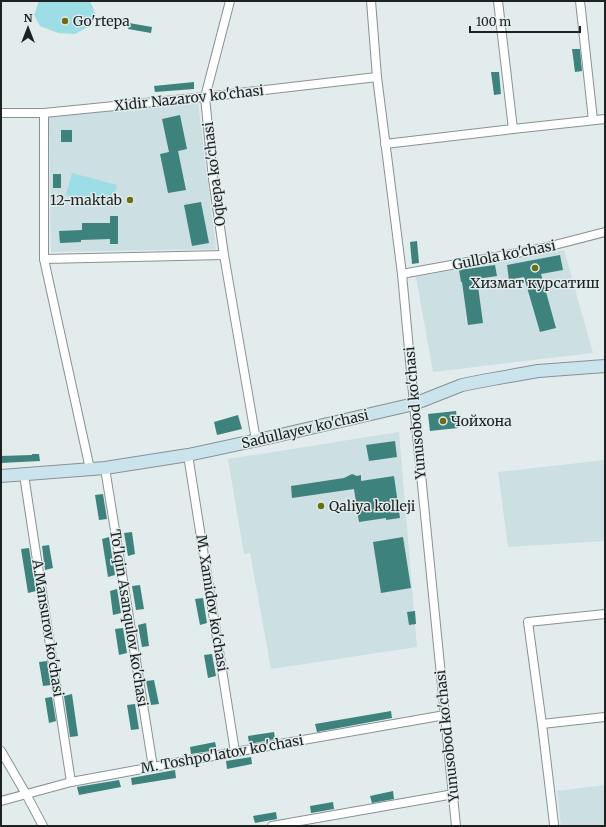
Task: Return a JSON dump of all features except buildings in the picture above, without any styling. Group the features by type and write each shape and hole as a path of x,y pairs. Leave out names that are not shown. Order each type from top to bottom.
{"main road":[{"name":"Sadullayev ko'chasi","path":"1,476 105,468 188,455 414,404 462,385 538,371 605,366"}],"street":[{"name":"Oqtepa ko'chasi","path":"230,1 205,96 213,179 224,255 256,440"},
{"name":"Yunusobod ko'chasi","path":"371,1 377,77 402,274 456,826"},
{"path":"498,1 513,129"},
{"path":"580,1 593,120"},
{"name":"Xidir Nazarov ko'chasi","path":"1,113 44,113 377,77"},
{"path":"44,113 44,259 90,469"},
{"path":"385,144 605,119"},
{"name":"Gullola ko'chasi","path":"402,274 539,249 605,232"},
{"path":"44,259 224,255"},
{"name":"M. Xamidov ko'chasi","path":"188,455 235,752"},
{"name":"To'lqin Asanqulov ko'chasi","path":"105,468 153,767"},
{"name":"A.Mansurov ko'chasi","path":"24,474 71,782"},
{"path":"554,824 528,622 605,614"},
{"name":"M. Toshpo'latov ko'chasi","path":"1,801 71,782 445,715"},
{"path":"542,724 605,717"},
{"path":"1,751 43,826"},
{"path":"272,826 454,794"}],"shaded area":[{"name":"Go'rtepa","path":"39,1 88,1 91,3 96,15 90,26 75,34 58,33 40,26 34,15"},
{"name":"12-maktab","path":"198,102 216,249 51,252 49,117"},
{"path":"72,173 117,185 111,207 66,195"},
{"path":"564,250 593,353 433,372 416,277"},
{"name":"Qaliya kolleji","path":"399,432 417,647 271,669 250,553 244,554 228,459"},
{"path":"605,460 605,541 508,547 498,472"},
{"path":"605,785 605,826 561,826 557,791"}],"place":[{"name":"Go'rtepa","path":"65,21"},
{"name":"12-maktab","path":"130,200"},
{"name":"Хизмат курсатиш","path":"535,268"},
{"name":"Чойхона","path":"443,421"},
{"name":"Qaliya kolleji","path":"321,506"}]}
